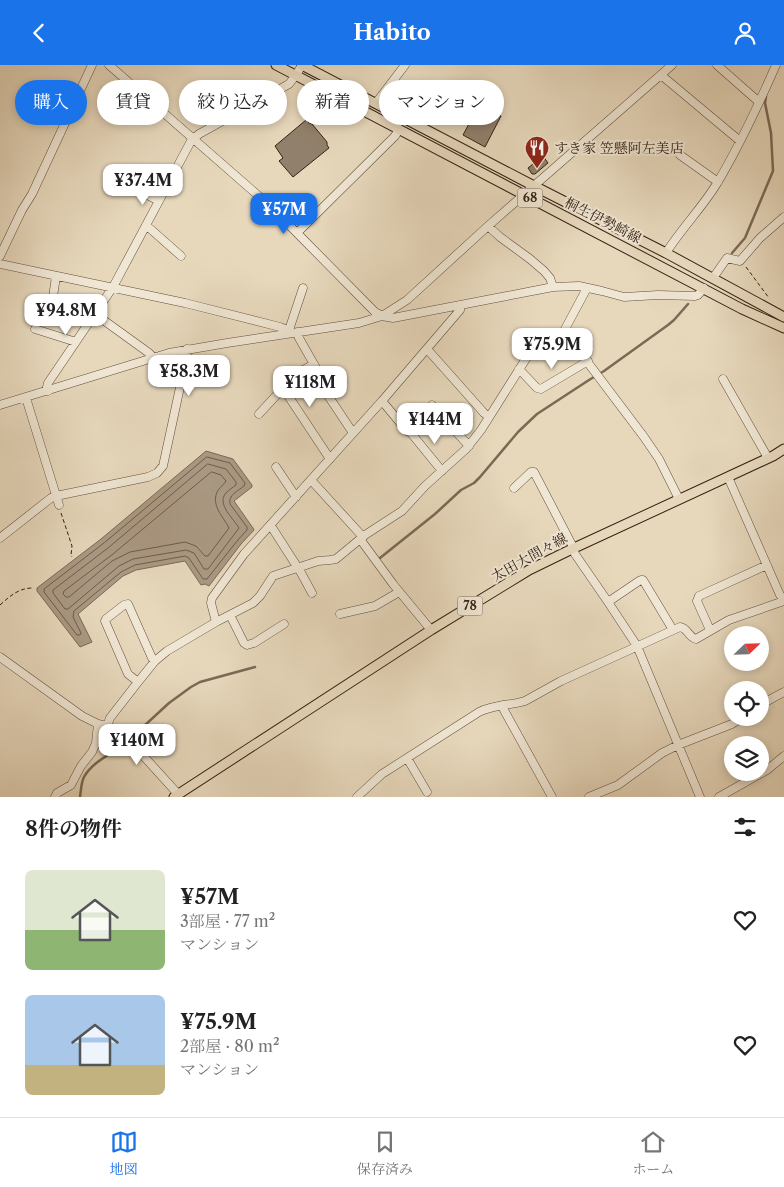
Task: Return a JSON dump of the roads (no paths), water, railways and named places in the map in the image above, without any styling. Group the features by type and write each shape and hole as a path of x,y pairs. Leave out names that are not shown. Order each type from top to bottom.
{"main road":[{"name":"桐生伊勢崎線","path":"276,65 784,328"},
{"name":"桐生伊勢崎線","path":"302,65 666,253 784,317"},
{"name":"太田大間々線","path":"181,795 431,630 529,571 784,449"}],"street":[{"path":"0,256 22,210 32,194 92,65"},
{"path":"110,65 229,169 297,233 375,312 382,316 393,318 553,287 573,286 624,297 658,295 695,296 704,288"},
{"path":"48,391 48,383 113,287 189,144 199,135 289,84 302,65"},
{"path":"376,103 405,65"},
{"path":"0,405 153,357 187,349 359,323 382,316 407,300 672,65"},
{"path":"717,65 759,102"},
{"path":"666,253 718,182 740,141 776,65"},
{"path":"661,75 740,141"},
{"path":"297,233 395,136 399,129"},
{"path":"680,155 718,182"},
{"path":"122,182 159,201"},
{"path":"713,278 727,258 740,261 760,238 784,217"},
{"path":"146,225 181,256"},
{"path":"488,227 544,271 548,275 553,287"},
{"path":"0,264 184,303 280,327 288,333"},
{"path":"53,297 56,276"},
{"path":"288,333 303,288"},
{"path":"107,726 110,718 138,682 156,661 173,647 253,603 273,576 318,561 336,559 362,538 402,511 425,486 469,446 530,354 564,331 587,288"},
{"path":"216,622 211,603 214,595 244,554 382,401 460,310 461,305"},
{"path":"95,314 153,357"},
{"path":"35,329 76,341"},
{"path":"564,331 644,437 659,459 679,499"},
{"path":"297,332 320,375 323,389 352,433"},
{"path":"0,539 51,498 148,477 157,473 163,466 187,349"},
{"path":"427,349 489,417"},
{"path":"519,369 537,388 541,389 588,361"},
{"path":"259,414 283,388 285,380 314,364"},
{"path":"723,379 768,458"},
{"path":"283,388 330,459"},
{"path":"26,398 59,505"},
{"path":"382,401 442,471"},
{"path":"432,405 469,446"},
{"path":"276,467 296,497"},
{"path":"514,488 531,472 534,472 572,545 572,549 637,646 700,797"},
{"path":"357,797 382,775 479,712 488,708 525,701 561,681 680,627 685,628 696,639 729,620 784,600 780,595 728,477"},
{"path":"311,480 362,538 399,592 431,630"},
{"path":"271,525 312,593"},
{"path":"710,631 697,601 699,596 767,565"},
{"path":"608,602 643,580 673,631"},
{"path":"340,614 375,606 399,592"},
{"path":"138,682 128,674 106,619 128,604 152,657 156,661"},
{"path":"230,615 246,645 254,643 284,624"},
{"path":"0,657 82,715 98,724 117,731 128,739 181,795"},
{"path":"769,700 784,692"},
{"path":"503,705 552,797"},
{"path":"55,797 57,793 74,782 81,765 92,752 96,743 98,724"},
{"path":"589,797 618,785 662,753 727,726"},
{"path":"719,797 767,770 784,756"},
{"path":"407,758 427,792"}],"water":[{"path":"206,451 233,459 252,485 234,501 254,530 209,586 201,585 185,561 136,570 123,576 78,614 92,642 80,647 37,591 37,588 101,539"}],"waterway":[{"path":"732,253 745,238 773,171 771,133 765,103 766,96"},
{"path":"380,558 435,514 461,490 474,483 518,432 537,414 604,371 668,325 688,304"},
{"path":"131,738 169,703 191,687 200,682 255,667"},
{"path":"80,797 82,782 87,772 125,744"}],"place":[{"name":"すき家 笠懸阿左美店","path":"537,169"}]}
